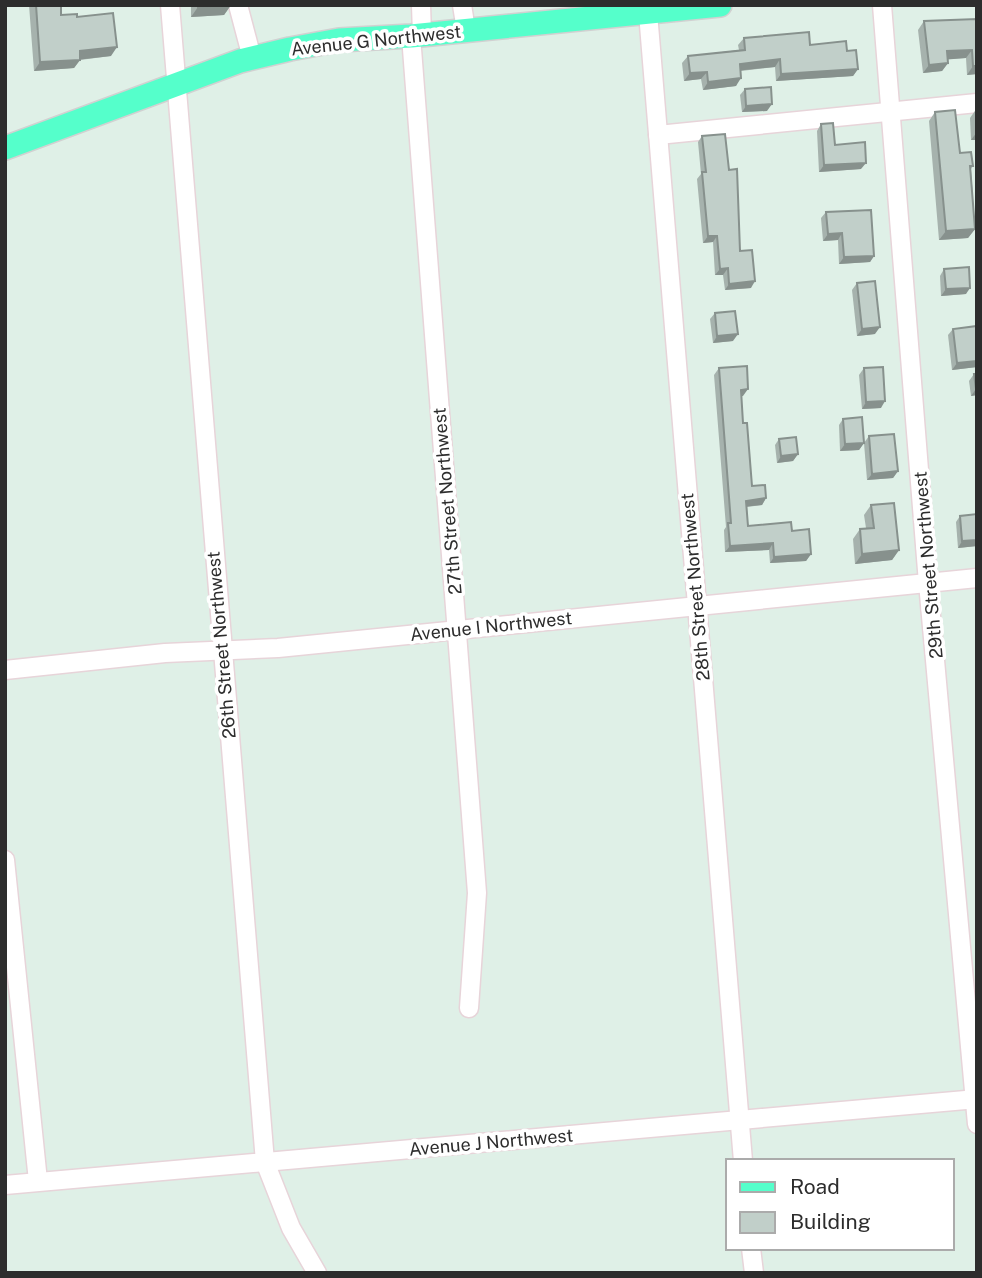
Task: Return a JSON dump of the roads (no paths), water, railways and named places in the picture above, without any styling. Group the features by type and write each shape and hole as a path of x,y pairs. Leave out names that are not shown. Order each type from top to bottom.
{"main road":[{"name":"Avenue G Northwest","path":"5,148 252,58 290,48 339,40 466,30 543,14 720,5"}],"street":[{"name":"26th Street Northwest","path":"170,5 265,1163 286,1220 317,1273"},
{"path":"238,5 252,58"},
{"name":"27th Street Northwest","path":"421,5 416,35 477,893 469,1008"},
{"path":"463,5 466,30"},
{"name":"29th Street Northwest","path":"882,5 928,583 977,1125"},
{"name":"28th Street Northwest","path":"651,10 658,135 743,1159"},
{"path":"658,135 977,103"},
{"name":"Avenue I Northwest","path":"5,670 222,650 278,648 977,578"},
{"path":"5,860 38,1181"},
{"name":"Avenue J Northwest","path":"9,1179 38,1181 265,1163 976,1099"},
{"path":"751,1250 754,1273"}]}
